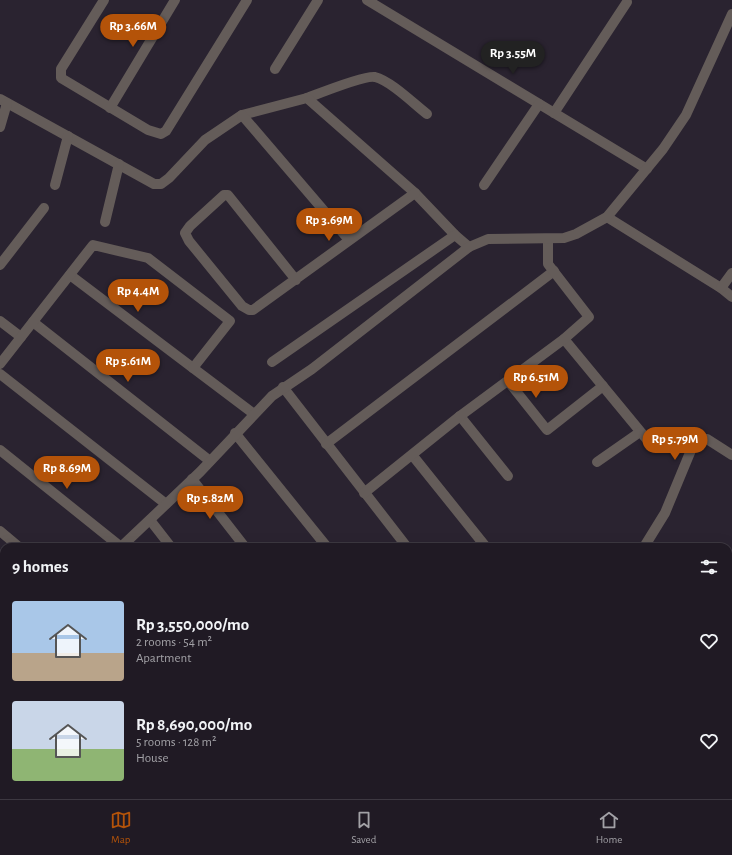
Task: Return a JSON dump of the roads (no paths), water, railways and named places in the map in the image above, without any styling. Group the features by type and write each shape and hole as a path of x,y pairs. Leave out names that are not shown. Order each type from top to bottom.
{"street":[{"path":"104,0 61,69 61,78 154,133 161,134 166,130 247,0"},
{"path":"110,108 175,0"},
{"path":"275,69 318,0"},
{"path":"367,0 647,169"},
{"path":"554,113 627,2"},
{"path":"125,543 192,479 235,433 283,387 312,369 469,247 488,240 564,238 576,234 607,216 663,149 686,115 732,14"},
{"path":"0,127 4,101 154,184 161,184 169,178 205,140 242,115 307,98 362,79 375,77 384,81 427,114"},
{"path":"307,98 414,193 455,235 469,247"},
{"path":"484,185 539,104"},
{"path":"242,115 349,240"},
{"path":"55,185 68,136"},
{"path":"105,222 119,164"},
{"path":"296,280 228,195 224,195 190,226 186,233 189,241 203,259 242,306 249,310 258,307 296,280 414,193"},
{"path":"0,265 44,208"},
{"path":"607,216 721,288 732,297"},
{"path":"272,362 455,235"},
{"path":"364,493 413,456 460,416 564,339 589,317 548,264 548,239"},
{"path":"0,364 93,245 148,258 230,321 193,368"},
{"path":"326,444 554,271"},
{"path":"721,288 732,273"},
{"path":"70,276 254,414"},
{"path":"0,321 21,337"},
{"path":"33,322 210,461"},
{"path":"564,339 649,442"},
{"path":"0,374 166,504"},
{"path":"508,381 547,430 603,386"},
{"path":"283,387 404,543"},
{"path":"460,416 508,476"},
{"path":"597,462 640,432"},
{"path":"235,433 324,543"},
{"path":"647,543 666,513 694,443 698,439 707,439 732,455"},
{"path":"0,450 116,543"},
{"path":"413,456 483,543"},
{"path":"192,479 242,543"},
{"path":"150,520 168,543"},
{"path":"0,531 14,543"}]}
